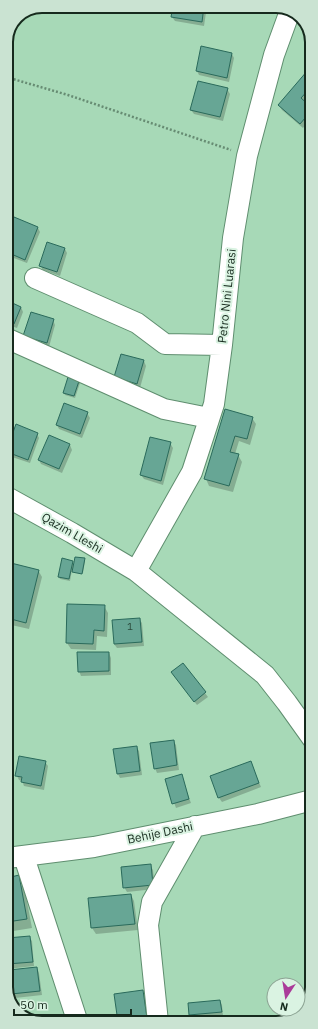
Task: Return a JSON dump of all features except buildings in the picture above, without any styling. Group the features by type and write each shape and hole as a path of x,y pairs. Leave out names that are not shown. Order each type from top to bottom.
{"street":[{"name":"Petro Nini Luarasi","path":"136,571 192,472 214,404 222,345 233,238 247,156 274,56 288,16"},
{"path":"35,278 137,323 165,344 222,345"},
{"path":"13,341 164,409 209,418"},
{"name":"Qazim Lleshi","path":"13,500 136,571"},
{"path":"136,571 265,676 305,728"},
{"name":"Behije Dashi","path":"15,858 94,847 258,814 305,802"},
{"path":"157,1016 148,925 152,902 195,826"},
{"path":"15,858 75,1016"}],"path":[{"path":"13,79 68,95 247,156"}]}
